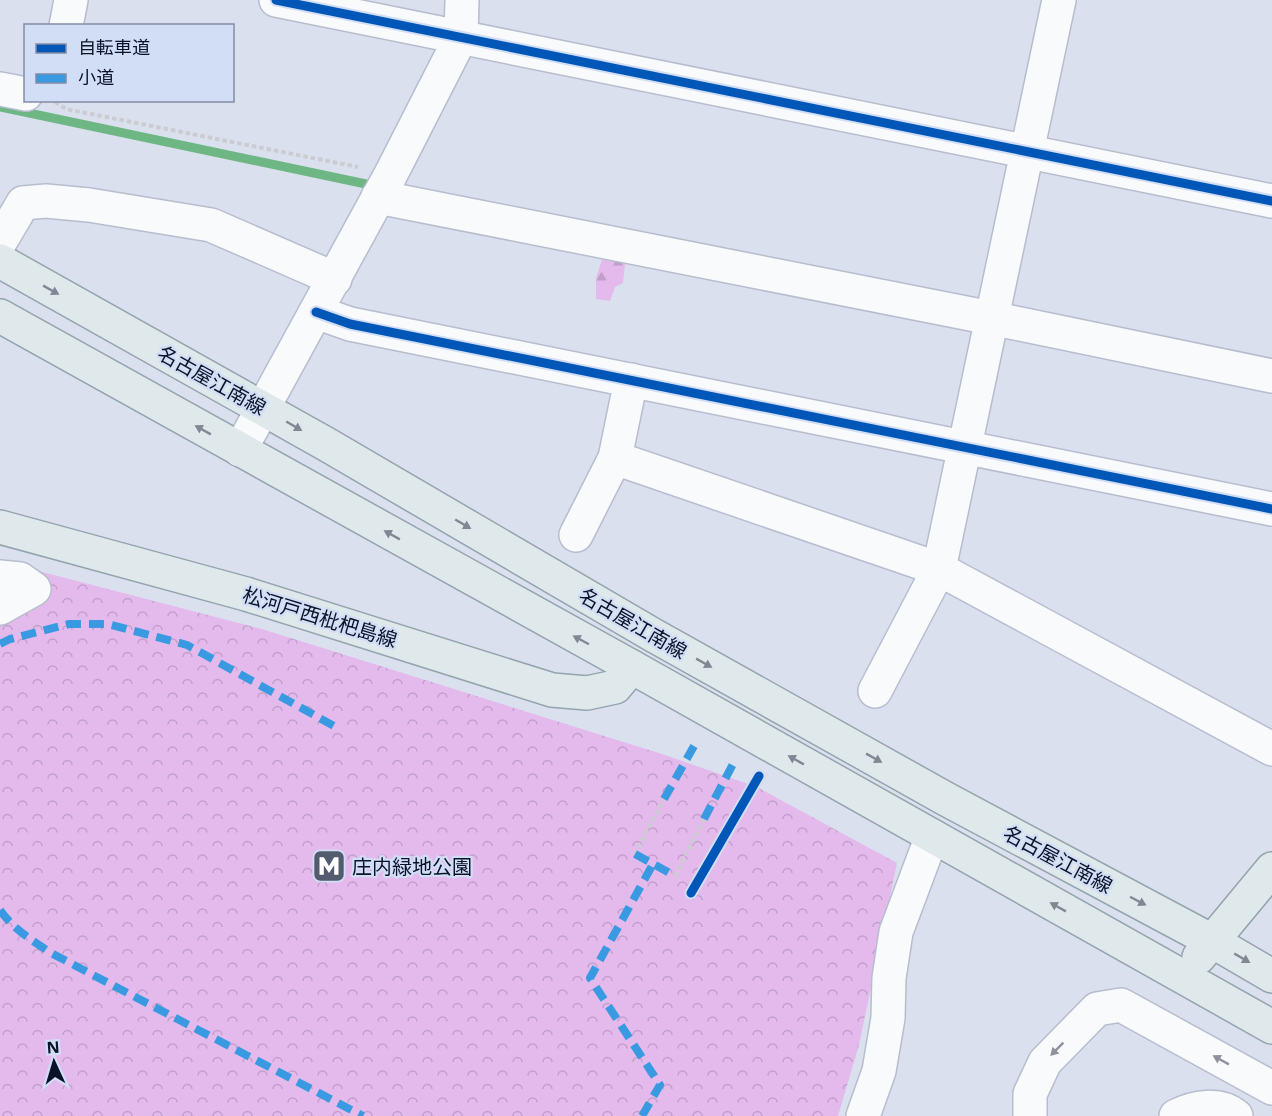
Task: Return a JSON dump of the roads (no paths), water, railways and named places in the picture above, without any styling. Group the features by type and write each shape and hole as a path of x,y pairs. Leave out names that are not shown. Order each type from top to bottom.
{"main road":[{"name":"名古屋江南線","path":"0,261 262,408 663,641 1272,976"},
{"name":"名古屋江南線","path":"0,316 632,667 1272,1027"},
{"name":"松河戸西枇杷島線","path":"0,527 246,594 552,690 587,693 615,687 632,667"},
{"path":"1182,976 1272,870"}],"street":[{"path":"66,24 71,0"},
{"path":"276,0 319,4 461,37 1272,201"},
{"path":"240,450 335,279 461,37 462,0"},
{"path":"875,691 939,569 1059,0"},
{"path":"0,88 24,94"},
{"path":"378,197 1272,376"},
{"path":"0,242 23,203 46,201 89,205 211,225 335,279"},
{"path":"316,312 350,324 1272,510"},
{"path":"576,535 615,458 631,380"},
{"path":"615,458 939,569 1272,749"},
{"path":"0,577 20,579 34,589 0,608"},
{"path":"863,1116 880,1060 888,1018 889,978 896,932 932,836"},
{"path":"1030,1116 1030,1095 1045,1062 1097,1009 1121,1005 1272,1088"},
{"path":"1176,1116 1191,1108 1212,1107 1236,1116"}],"waterway":[{"path":"0,107 366,184"}],"place":[{"name":"庄内緑地公園","path":"329,866"}]}
